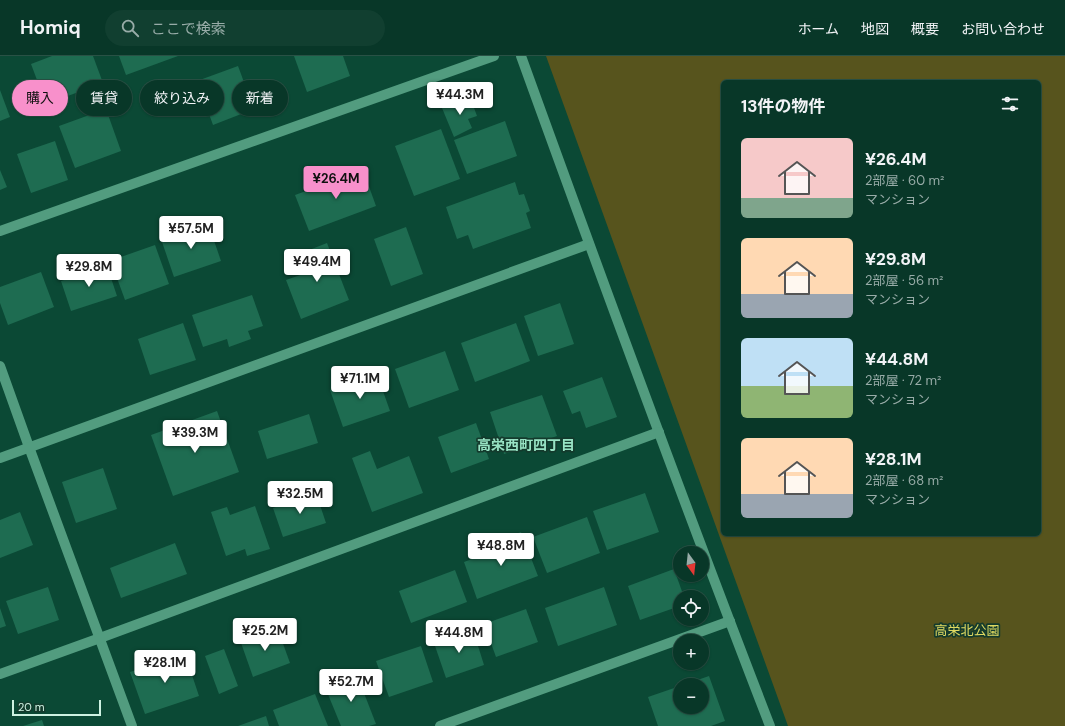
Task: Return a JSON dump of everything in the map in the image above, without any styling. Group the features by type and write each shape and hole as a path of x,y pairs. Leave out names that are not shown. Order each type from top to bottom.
{"street":[{"path":"0,231 494,56"},
{"path":"521,56 589,244 770,726"},
{"path":"0,458 589,244"},
{"path":"0,366 132,726"},
{"path":"0,674 659,432"},
{"path":"440,726 730,622"}],"green space":[{"name":"高栄北公園","path":"546,56 1065,56 1065,726 788,726"}],"building":[{"path":"52,56 93,56 102,80 76,80 76,93 68,96 68,80 37,80 31,64"},
{"path":"119,56 178,56 126,75"},
{"path":"294,56 343,56 350,76 307,92"},
{"path":"238,66 243,80 232,80 232,116 236,116 213,125 210,116 224,116 224,80 200,80"},
{"path":"0,90 10,117 0,121"},
{"path":"470,97 477,116 468,119 472,128 454,137 442,108"},
{"path":"87,116 108,116 121,151 75,168 59,126"},
{"path":"505,121 517,156 467,174 454,140"},
{"path":"441,129 460,179 414,196 395,146"},
{"path":"55,141 68,180 31,193 17,154"},
{"path":"0,170 7,187 0,190"},
{"path":"363,170 376,206 309,231 295,195"},
{"path":"515,182 519,195 524,194 530,211 526,213 531,228 473,249 468,235 457,239 446,207"},
{"path":"208,223 221,261 174,277 161,239"},
{"path":"406,227 423,274 391,286 374,239"},
{"path":"327,243 349,300 301,319 286,280 306,273 299,254"},
{"path":"155,245 169,284 125,300 113,267 118,258"},
{"path":"107,266 117,296 71,311 61,281"},
{"path":"41,272 54,307 8,325 0,303 0,287"},
{"path":"252,295 263,326 248,331 251,339 229,347 227,339 203,347 192,315"},
{"path":"560,303 574,344 538,356 524,316"},
{"path":"183,323 196,360 150,375 138,339"},
{"path":"516,323 530,361 475,382 461,343"},
{"path":"445,351 459,390 409,408 395,369"},
{"path":"377,374 390,411 343,427 330,390"},
{"path":"602,377 617,417 586,428 580,411 572,414 563,391"},
{"path":"542,395 557,436 504,454 490,412"},
{"path":"217,411 239,472 173,496 151,435"},
{"path":"309,414 318,443 267,459 258,431"},
{"path":"476,423 489,459 451,473 438,437"},
{"path":"370,451 377,469 409,456 423,493 372,512 352,458"},
{"path":"103,468 117,509 76,523 62,482"},
{"path":"316,493 326,523 283,537 273,508"},
{"path":"645,493 659,532 607,550 593,511"},
{"path":"255,506 270,549 247,556 245,549 226,556 211,512 227,507 230,515"},
{"path":"20,512 33,545 0,558 0,520"},
{"path":"587,517 600,553 547,573 533,537"},
{"path":"521,532 538,576 477,599 464,562 496,550 493,542"},
{"path":"175,543 187,574 121,598 110,568"},
{"path":"673,569 673,582 679,582 682,590 673,590 673,608 640,620 628,586"},
{"path":"455,570 467,602 411,623 399,591"},
{"path":"48,587 59,620 18,634 6,601"},
{"path":"604,587 617,625 558,646 545,608"},
{"path":"0,608 6,626 0,628"},
{"path":"526,609 538,642 496,657 484,624"},
{"path":"277,627 290,663 253,677 240,640"},
{"path":"473,630 484,665 446,678 434,643"},
{"path":"421,646 433,682 389,697 376,661"},
{"path":"224,649 238,686 219,694 205,656"},
{"path":"185,654 199,696 145,714 130,672"},
{"path":"357,675 376,724 369,726 341,726 325,687"},
{"path":"709,676 725,721 711,726 658,726 648,697 673,688 673,714 709,714 709,678 703,678"},
{"path":"315,694 328,726 279,726 273,710"},
{"path":"266,716 269,726 238,726"},
{"path":"42,720 44,726 23,726"}],"district":[{"name":"高栄西町四丁目","path":"526,445"}]}
